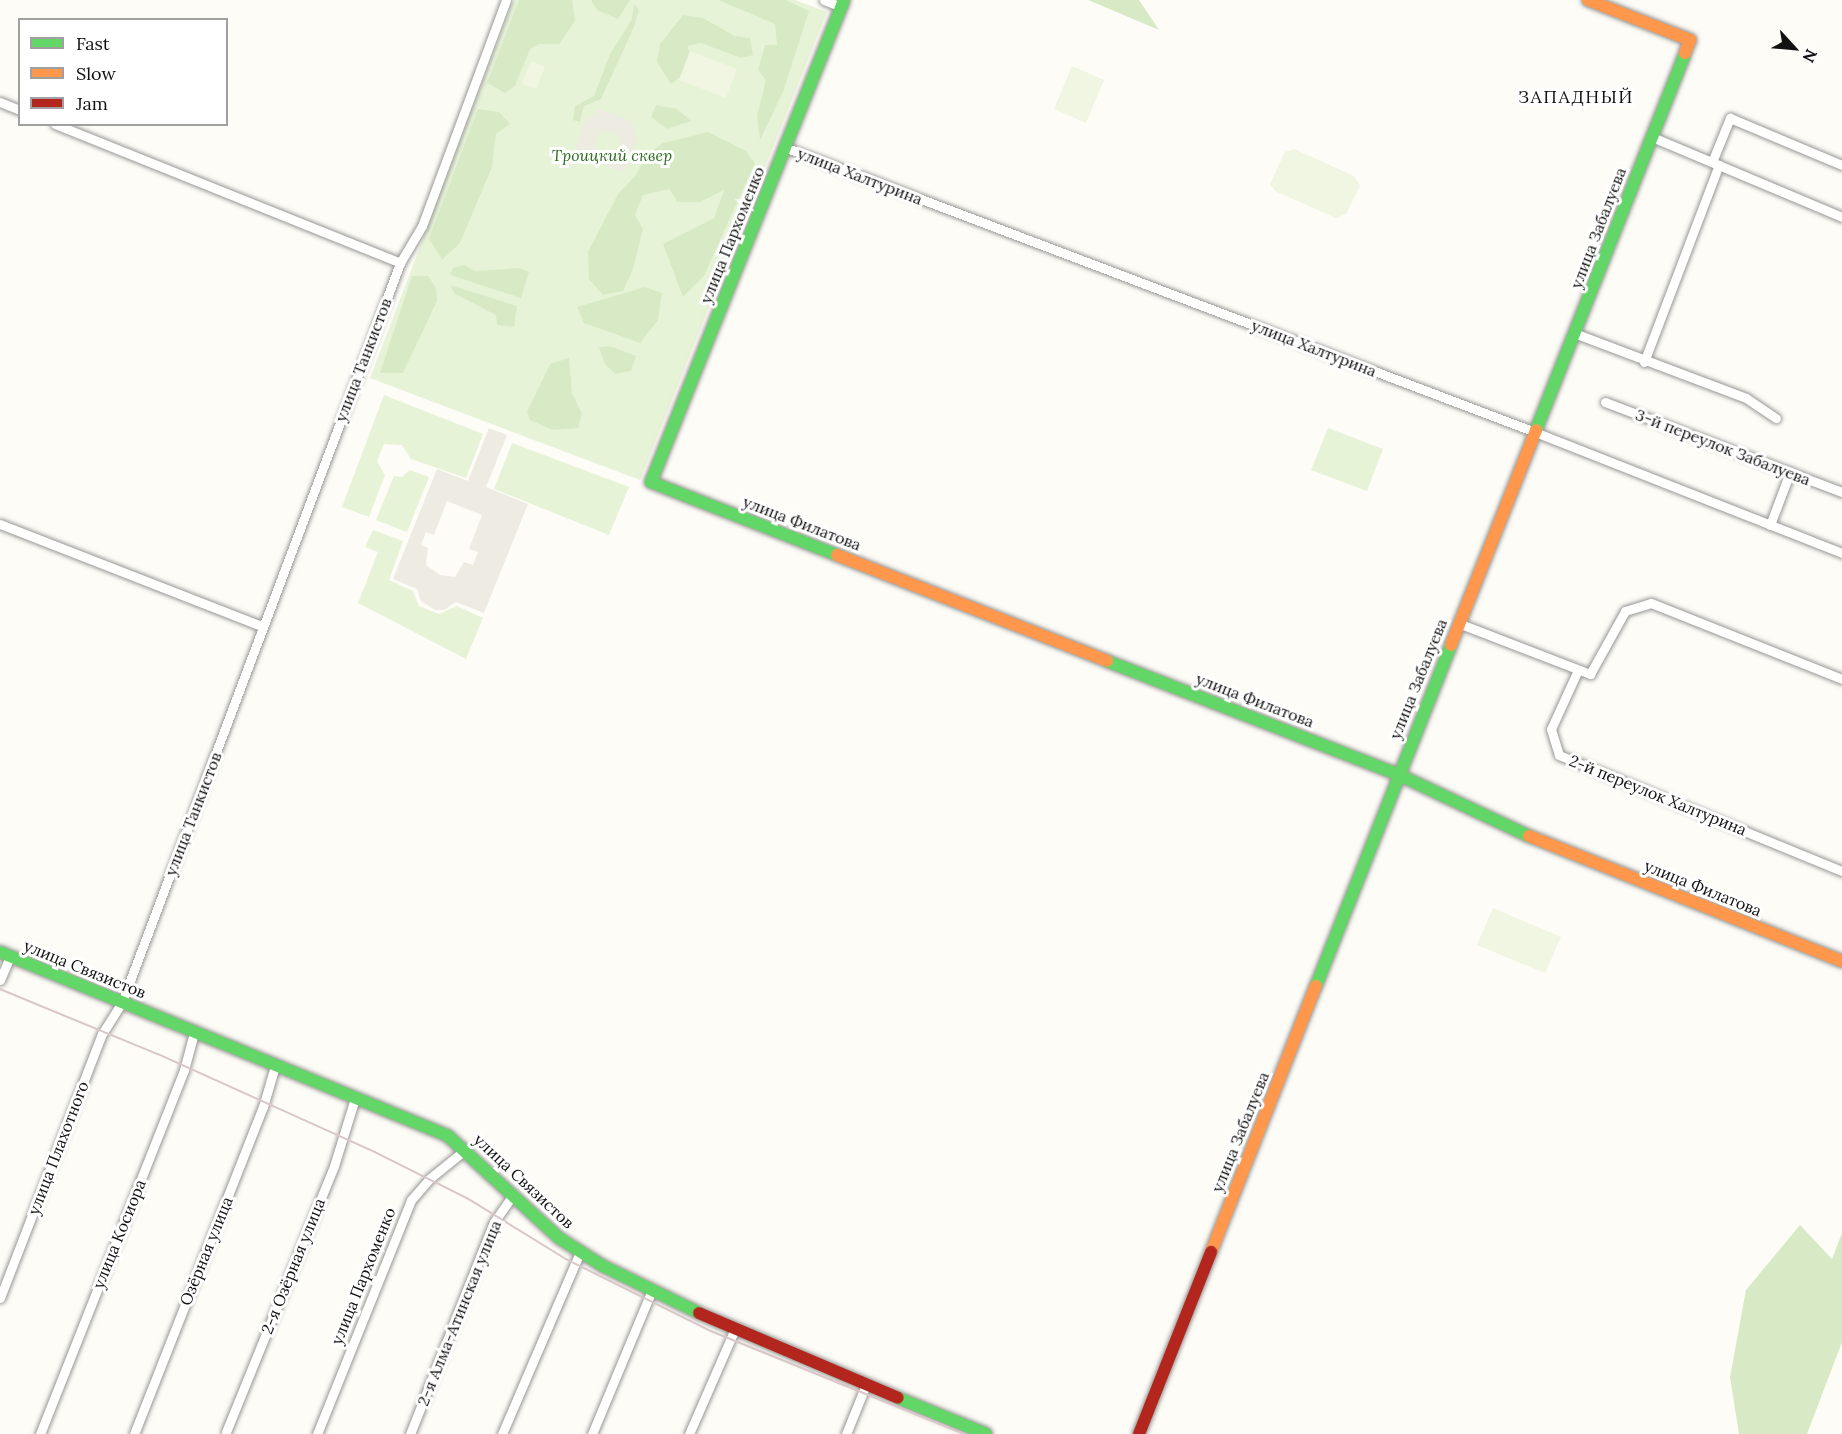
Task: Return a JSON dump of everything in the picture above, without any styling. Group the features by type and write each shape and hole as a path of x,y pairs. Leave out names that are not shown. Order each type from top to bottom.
{"street":[{"name":"улица Танкистов","path":"122,1002 400,263 422,226 506,0"},
{"path":"824,0 843,3"},
{"name":"улица Забалуева","path":"1139,1434 1397,774 1690,40 1588,0"},
{"name":"улица Пархоменко","path":"651,482 843,3"},
{"path":"0,102 18,109"},
{"path":"1644,362 1716,164 1730,118 1842,165"},
{"path":"61,126 400,263"},
{"path":"1652,137 1842,217"},
{"name":"улица Халтурина","path":"784,147 1535,432 1842,553"},
{"path":"1574,333 1644,362 1746,398 1776,418"},
{"name":"3-й переулок Забалуева","path":"1605,402 1842,492"},
{"path":"1770,525 1790,472"},
{"name":"улица Филатова","path":"651,482 1397,774 1497,823 1842,961"},
{"path":"0,524 262,626"},
{"path":"1458,623 1590,674 1625,611 1651,603 1842,679"},
{"name":"2-й переулок Халтурина","path":"1578,670 1551,729 1559,755 1842,871"},
{"path":"0,980 5,954"},
{"name":"улица Связистов","path":"5,954 422,1124 466,1149 513,1195 580,1252 651,1292 734,1331 865,1387 986,1434"},
{"name":"улица Плахотного","path":"0,1298 102,1034 122,1002"},
{"name":"улица Косиора","path":"40,1434 184,1070 194,1032"},
{"name":"Озёрная улица","path":"134,1434 259,1118 275,1066"},
{"name":"2-я Озёрная улица","path":"226,1432 334,1166 355,1098"},
{"name":"улица Пархоменко","path":"317,1434 411,1200 429,1179 466,1149"},
{"name":"2-я Алма-Атинская улица","path":"410,1434 494,1222 513,1195"},
{"path":"502,1434 580,1252"},
{"path":"592,1434 651,1292"},
{"path":"689,1434 734,1331"},
{"path":"846,1434 865,1387"}],"green space":[{"name":"Троицкий сквер","path":"514,0 795,0 827,12 640,480 370,378"},
{"path":"519,0 572,0 575,21 559,44 539,44 530,49 515,86 505,93 487,83"},
{"path":"591,0 630,0 618,19 597,10"},
{"path":"718,0 786,0 809,11 783,92 760,140 757,116 766,80 758,70 765,45 777,45 775,24"},
{"path":"1088,0 1139,0 1159,30"},
{"path":"634,4 639,10 634,27 601,99 584,106 580,122 573,120 575,106 594,96 610,54 632,19"},
{"path":"683,15 703,18 735,36 750,38 753,55 741,58 701,43 688,46 691,61 683,75 671,84 657,62 660,44"},
{"path":"690,51 737,69 726,98 679,80"},
{"path":"531,61 545,67 536,89 522,84"},
{"path":"1072,66 1104,80 1086,123 1054,109"},
{"path":"656,105 677,109 691,121 667,129 651,117"},
{"path":"478,109 499,112 510,124 496,134 492,167 460,243 442,260 429,239"},
{"path":"708,132 746,151 755,163 704,276 683,297 663,244 714,218 724,190 700,202 677,202 670,189 643,195 635,215 643,229 633,269 623,291 603,295 589,279 588,252 618,194 636,175 646,155 663,143"},
{"path":"1294,149 1354,176 1360,186 1346,214 1336,218 1275,191 1270,184 1285,152"},
{"path":"464,265 475,271 520,268 529,272 521,298 450,275 453,268"},
{"path":"412,276 428,276 436,288 437,301 403,373 380,373"},
{"path":"450,285 517,306 514,327 497,325 496,315 455,294"},
{"path":"645,287 662,293 658,320 640,343 584,323 577,307"},
{"path":"609,346 636,356 631,371 615,374 605,364 599,347"},
{"path":"569,358 572,393 582,414 578,428 552,430 530,420 527,412 550,364"},
{"path":"384,395 483,434 466,478 411,459 402,445 384,444 377,461 385,475 369,517 342,507"},
{"path":"1328,428 1383,449 1367,491 1311,470"},
{"path":"512,443 629,487 609,535 494,489"},
{"path":"410,470 429,477 407,532 376,520 394,476 402,477"},
{"path":"373,530 403,541 389,580 413,591 419,606 439,614 457,606 483,618 466,659 358,603 378,552 365,547"},
{"path":"1493,908 1561,937 1545,973 1477,945"},
{"path":"1800,1225 1832,1259 1842,1233 1842,1342 1807,1434 1739,1434 1730,1377 1746,1290"}],"shaded area":[{"path":"600,109 631,121 636,141 624,172 573,154 585,121","holes":["604,130 616,133 621,140 620,149 609,157 595,148 595,139"]},
{"path":"489,428 507,435 486,487 528,504 484,613 456,602 444,610 435,610 421,601 417,589 393,579 437,469 468,481","holes":["447,501 482,515 469,549 478,552 473,565 464,562 455,577 440,575 426,565 428,548 421,545 426,532 434,535"]}],"tram line":[{"path":"0,989 158,1054 375,1152 467,1198 566,1259 711,1331 965,1434"}],"traffic: fast":[{"path":"837,555 651,482 844,0"},
{"path":"1536,430 1685,53"},
{"path":"1316,986 1451,645"},
{"path":"1107,661 1397,774 1529,836"},
{"path":"0,952 448,1136 559,1238 603,1266 699,1313"},
{"path":"898,1398 986,1434"}],"traffic: slow":[{"path":"1588,0 1690,40 1685,53"},
{"path":"1451,645 1536,430"},
{"path":"837,555 1107,661"},
{"path":"1529,836 1842,961"},
{"path":"1211,1252 1316,986"}],"traffic: jam":[{"path":"1139,1434 1211,1252"},
{"path":"699,1313 898,1398"}],"district":[{"name":"ЗАПАДНЫЙ","path":"1576,97"}]}
